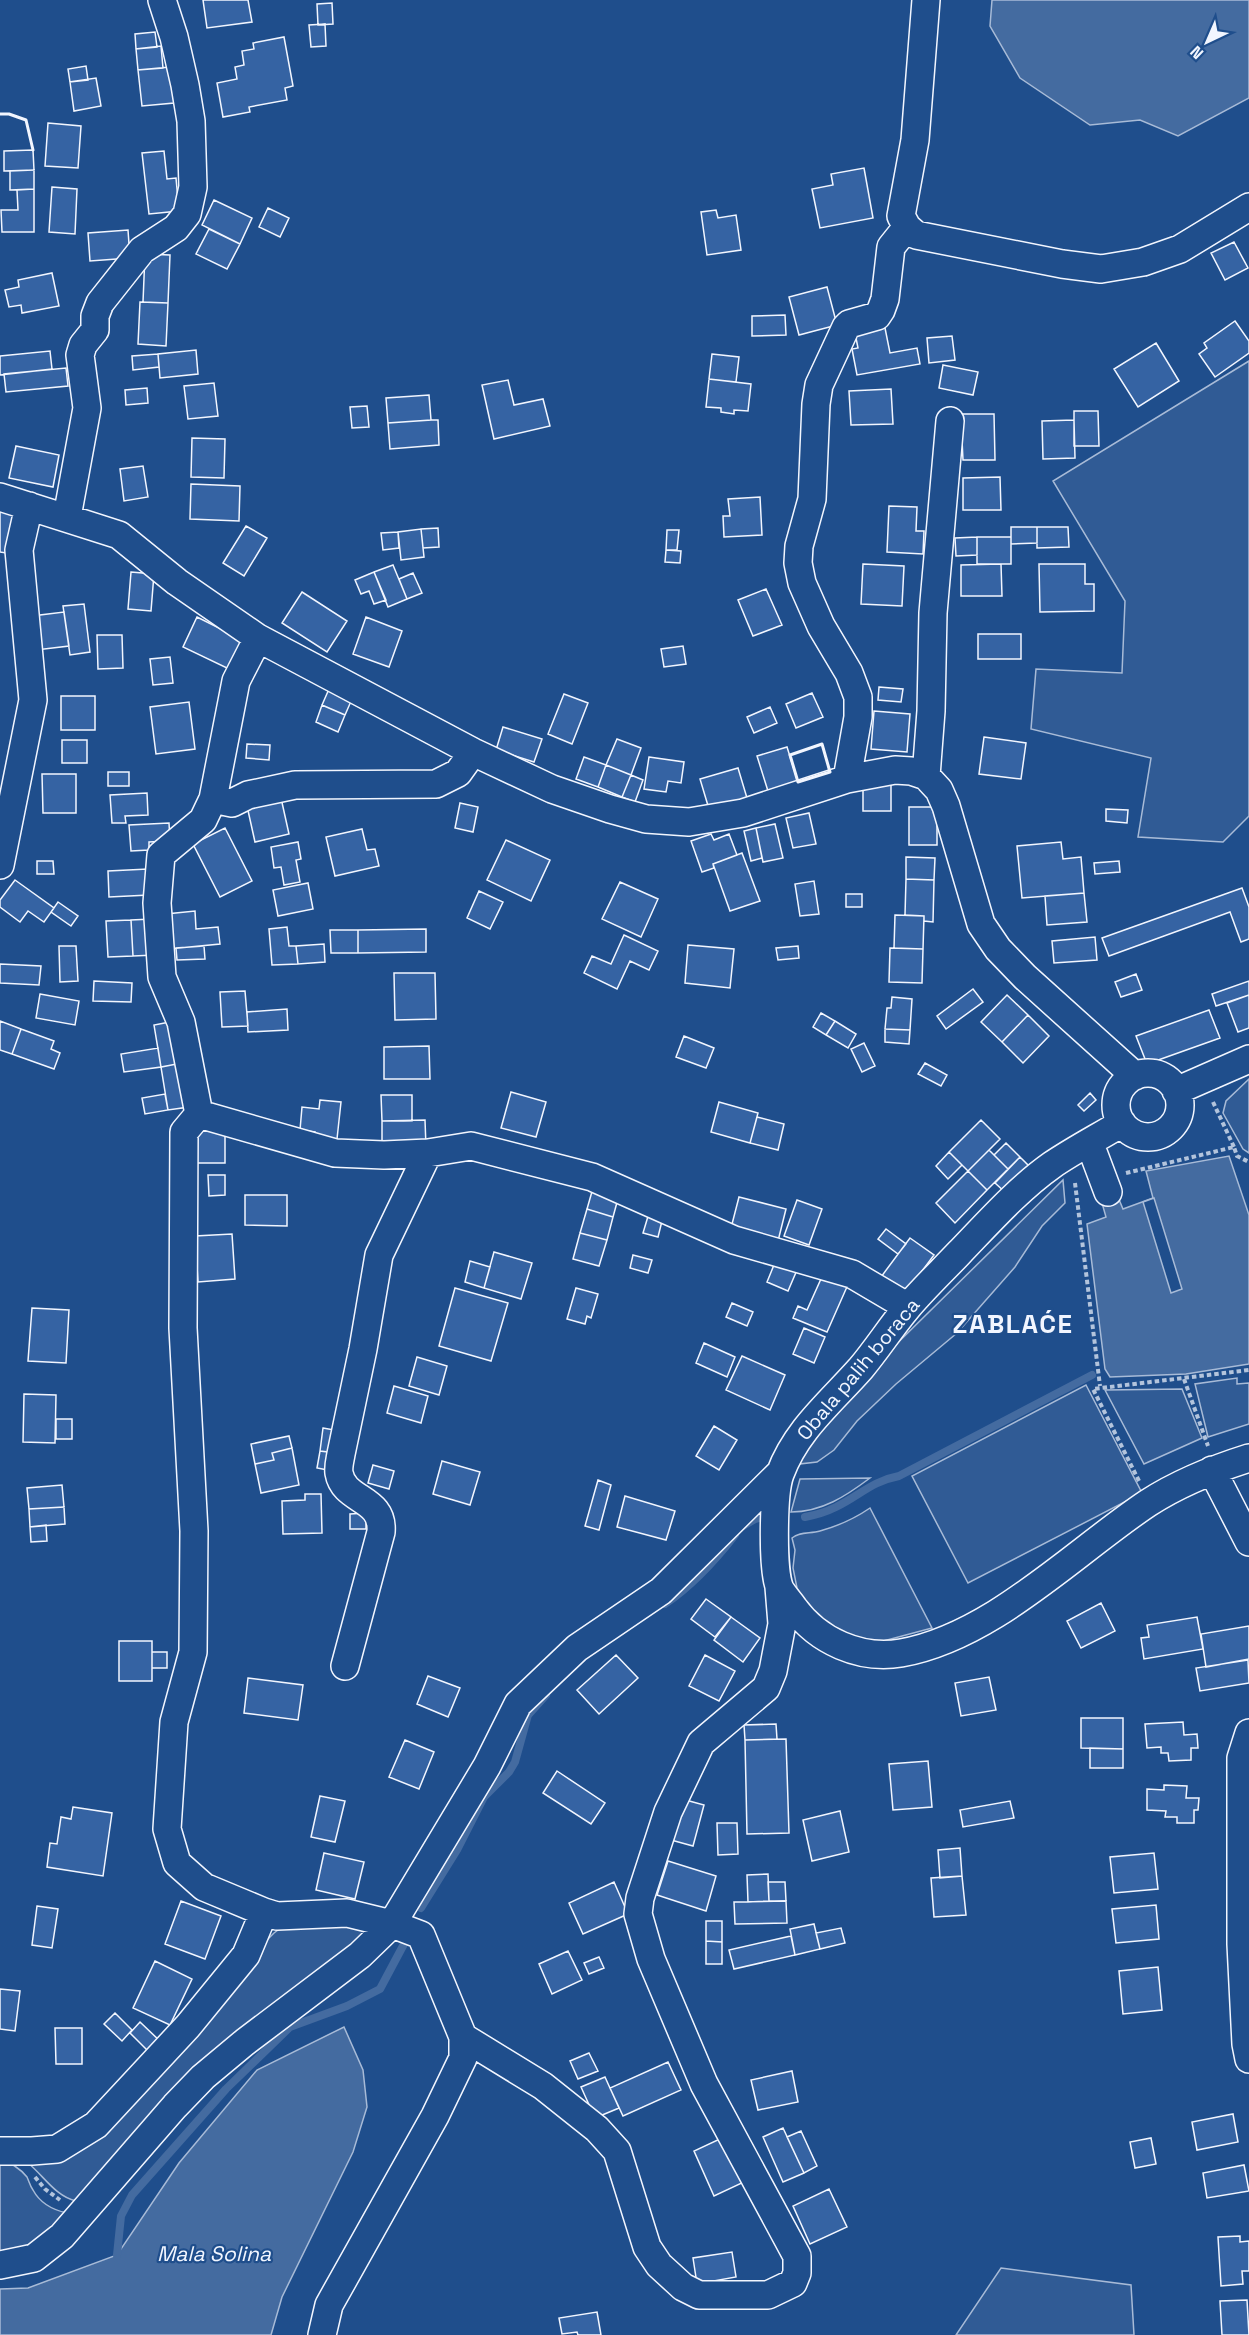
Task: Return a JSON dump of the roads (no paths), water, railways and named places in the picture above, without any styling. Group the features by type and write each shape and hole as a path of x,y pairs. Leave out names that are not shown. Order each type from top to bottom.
{"street":[{"path":"67,517 87,408 80,355 83,345 95,330 95,316 100,303 142,250 176,228 187,214 193,187 191,121 174,37 162,0"},
{"path":"926,0 915,140 902,216 916,235 1062,264 1101,269 1143,262 1180,249 1249,207"},
{"path":"848,779 858,717 858,697 849,673 821,626 802,583 798,563 799,546 812,499 816,404 819,385 841,333 849,324 877,316 881,310 885,299 891,247 908,227"},
{"path":"926,776 931,711 933,613 950,421"},
{"path":"0,497 119,535 177,582 258,638 473,752 552,789 610,809 646,819 689,822 743,813 848,779 895,770 911,771 926,776 939,790 946,806 981,924 998,949 1025,977 1135,1076"},
{"path":"0,865 33,700 19,550 29,506"},
{"path":"199,1114 181,1022 162,976 157,903 161,855 203,820 213,799 236,681 258,638"},
{"path":"213,799 232,803 248,795 295,785 435,784 458,773 473,752"},
{"path":"1176,1091 1249,1059"},
{"path":"1144,1074 1163,1077 1176,1091 1180,1110 1176,1120 1162,1134 1153,1137 1143,1136 1133,1133 1122,1123 1116,1109 1117,1099 1120,1089 1135,1076 1144,1074"},
{"path":"199,1114 335,1153 384,1155 428,1153 471,1146 592,1177 734,1240 852,1274 908,1306"},
{"path":"199,1114 184,1132 183,1328 194,1531 193,1652 174,1722 167,1829 177,1863 204,1887 277,1916 347,1913 392,1924 421,1935 462,2037 463,2058 450,2088 329,2306 322,2335"},
{"name":"Obala palih boraca","path":"1122,1123 1036,1178 996,1215 908,1306 861,1368 800,1433 780,1473 774,1501 774,1544 779,1587 800,1616 812,1627 846,1649 876,1655 900,1653 926,1647 988,1618 1150,1502 1212,1470 1249,1458"},
{"path":"1090,1144 1104,1182"},
{"path":"345,1666 381,1532 382,1519 376,1509 365,1503 342,1483 338,1472 379,1255 428,1153"},
{"path":"1212,1470 1249,1542"},
{"path":"0,2265 34,2258 63,2236 175,2106 203,2077 245,2042 360,1955 392,1924 487,1766 518,1704 577,1648 661,1591 780,1473"},
{"path":"462,2037 543,2086 597,2129 617,2151 647,2247 659,2265 683,2287 699,2295 768,2295 793,2283 797,2273 797,2256 704,2084 651,1959 638,1914 640,1898 668,1812 701,1743 766,1688 773,1671 782,1624 779,1587"},
{"path":"1249,1733 1241,1758 1241,1944 1246,2044 1249,2059"},
{"path":"11,2151 57,2149 96,2125 188,2026 246,1955 264,1912"}],"water":[{"path":"992,0 1249,0 1249,98 1178,136 1140,120 1090,125 1020,78 990,26"},
{"path":"1229,1156 1249,1215 1249,1364 1186,1374 1110,1377 1105,1369 1087,1224 1106,1217 1100,1196 1115,1190 1123,1209 1153,1198 1146,1171"},
{"name":"Mala Solina","path":"344,2027 363,2070 367,2107 353,2152 282,2297 271,2335 0,2335 0,2289 28,2288 117,2255 179,2163 257,2070"}],"waterway":[{"path":"805,1517 832,1509 873,1485 899,1476 1092,1375"},
{"path":"743,1526 755,1519 767,1516"},
{"path":"665,1604 703,1572 735,1535"},
{"path":"421,1908 457,1850 484,1797 509,1772 515,1762 528,1715 546,1695"},
{"path":"117,2255 121,2216 132,2195 226,2089 290,2027 347,2006 380,1989 404,1944"}],"district":[{"name":"ZABLAĆE","path":"1013,1324"}]}
